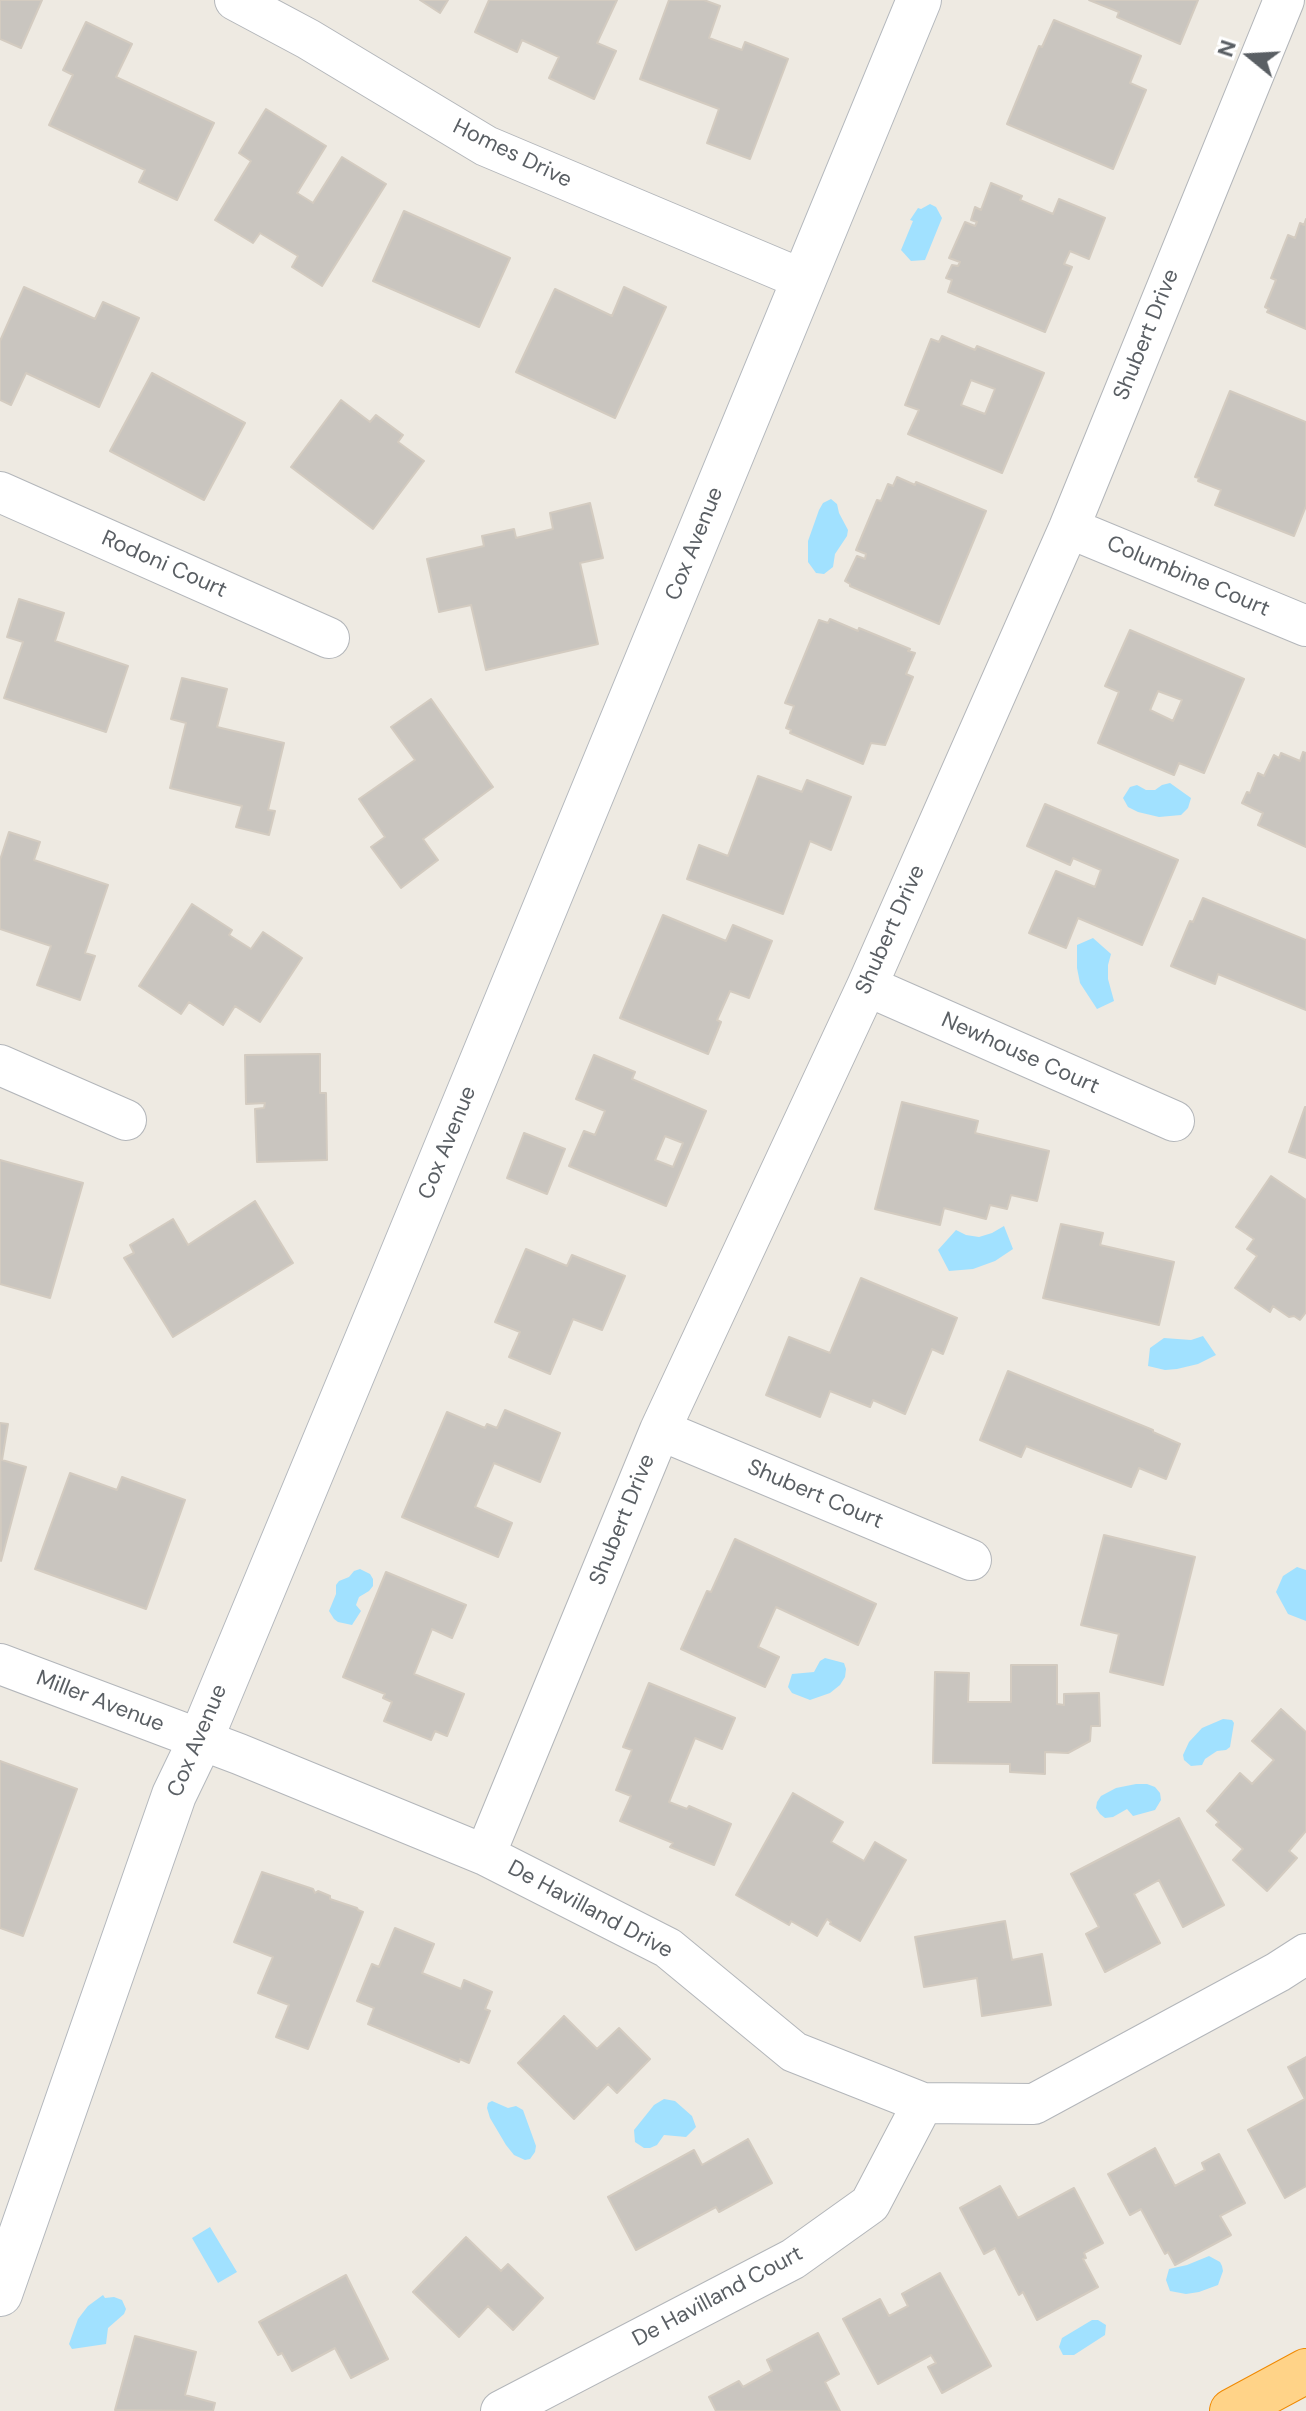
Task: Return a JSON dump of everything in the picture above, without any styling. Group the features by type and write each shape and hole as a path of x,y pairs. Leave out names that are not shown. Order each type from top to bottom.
{"highway":[{"path":"1232,2411 1306,2371"}],"main road":[{"name":"Cox Avenue","path":"0,2294 169,1810 919,0"}],"street":[{"name":"Homes Drive","path":"235,0 308,39 486,146 804,280"},
{"name":"Shubert Drive","path":"485,1855 660,1430 867,986 1069,528 1284,0"},
{"name":"Rodoni Court","path":"0,492 329,638"},
{"name":"Columbine Court","path":"1069,528 1306,626"},
{"name":"Newhouse Court","path":"867,986 1174,1121"},
{"path":"0,1065 126,1120"},
{"name":"Shubert Court","path":"660,1430 971,1560"},
{"name":"Miller Avenue","path":"0,1664 200,1741"},
{"name":"De Havilland Drive","path":"200,1741 239,1754 485,1855 668,1948 794,2052 923,2103 1034,2104 1306,1954"},
{"name":"De Havilland Court","path":"501,2411 793,2259 870,2204 923,2103"}],"water":[{"path":"930,204 936,207 942,218 925,260 911,261 901,250 913,221 910,220 918,208"},
{"path":"831,499 837,504 848,530 847,536 835,554 833,567 824,574 816,573 808,562 808,541 819,510 823,503"},
{"path":"1170,783 1191,798 1188,808 1181,815 1159,817 1138,812 1128,807 1123,798 1130,787 1137,785 1146,790 1155,790"},
{"path":"1093,938 1111,954 1108,979 1114,1001 1097,1009 1080,983 1077,968 1077,945"},
{"path":"1004,1226 1013,1249 995,1261 973,1269 949,1271 938,1250 956,1230 979,1237"},
{"path":"1203,1336 1216,1355 1177,1369 1148,1366 1150,1348 1164,1338 1191,1340"},
{"path":"1297,1567 1306,1570 1306,1621 1288,1614 1276,1592 1283,1576"},
{"path":"360,1569 370,1574 373,1586 359,1597 356,1605 361,1611 352,1625 338,1622 329,1611 336,1585"},
{"path":"825,1658 844,1663 845,1677 840,1685 830,1693 810,1700 792,1693 788,1687 792,1674 814,1672"},
{"path":"1223,1719 1234,1723 1230,1747 1217,1751 1202,1765 1191,1766 1183,1755 1189,1742 1202,1728"},
{"path":"1136,1784 1155,1787 1160,1793 1161,1800 1155,1810 1133,1816 1127,1809 1113,1817 1105,1818 1100,1814 1096,1808 1101,1796 1116,1788"},
{"path":"664,2099 675,2101 692,2116 696,2127 686,2137 664,2135 657,2145 644,2148 635,2142 634,2130 654,2105"},
{"path":"492,2101 523,2110 536,2146 530,2159 514,2155 506,2145 490,2118 487,2108"},
{"path":"210,2227 237,2272 218,2283 192,2238"},
{"path":"1209,2256 1222,2266 1218,2285 1186,2294 1170,2291 1166,2280 1169,2269"},
{"path":"103,2295 122,2300 126,2309 124,2314 108,2328 106,2344 72,2349 69,2344 78,2319 88,2306"},
{"path":"1092,2320 1106,2325 1105,2335 1074,2355 1063,2355 1059,2347 1062,2338"}],"building":[{"path":"0,0 42,0 21,48 0,39"},
{"path":"420,0 448,0 440,13"},
{"path":"489,0 617,0 597,43 616,51 594,99 549,78 559,57 522,40 517,52 475,32"},
{"path":"669,0 704,0 720,6 709,38 742,50 745,42 788,59 750,159 707,143 719,109 640,79"},
{"path":"1089,0 1198,0 1180,44 1117,17 1119,12"},
{"path":"1054,20 1141,56 1130,83 1146,90 1113,169 1007,124 1039,46 1042,47"},
{"path":"86,22 132,44 116,77 214,123 177,200 139,182 145,170 49,125 73,75 63,70"},
{"path":"266,109 326,146 297,193 313,203 342,157 386,184 322,286 292,267 298,256 260,233 253,243 215,220 251,161 239,153"},
{"path":"991,183 1053,214 1059,199 1105,218 1089,259 1070,251 1064,264 1072,267 1045,332 948,292 952,280 946,278 952,265 958,266 960,262 949,258 965,222 975,226 977,222 971,220 975,207 981,210"},
{"path":"404,211 510,258 479,327 373,281"},
{"path":"1306,219 1306,329 1267,312 1269,309 1265,307 1276,280 1271,278 1288,235 1295,238 1300,223 1304,225"},
{"path":"24,287 95,319 103,302 139,318 99,407 26,373 11,405 0,400 0,341"},
{"path":"624,287 666,307 615,418 516,372 555,289 612,316"},
{"path":"942,336 975,350 977,346 1044,373 1002,473 908,434 919,410 905,405 931,339 939,342","holes":["971,380 995,389 985,414 961,405"]},
{"path":"152,373 245,423 204,500 110,451"},
{"path":"1230,391 1306,422 1306,506 1294,536 1215,505 1221,490 1195,477"},
{"path":"341,400 370,422 376,415 403,435 398,442 424,461 373,529 291,467"},
{"path":"897,477 986,511 939,624 850,586 845,581 857,556 865,559 866,554 856,550 877,500 881,501 888,484 893,486"},
{"path":"590,503 603,558 580,563 598,644 486,670 471,605 439,612 427,559 484,546 482,536 514,529 516,538 553,529 550,513"},
{"path":"19,599 64,613 55,641 128,666 106,732 4,698 23,642 7,637"},
{"path":"830,619 858,631 859,628 915,653 906,674 913,677 885,745 871,743 863,764 790,733 791,730 786,728 794,706 785,703 819,620 828,623"},
{"path":"1130,630 1244,679 1204,773 1179,763 1174,775 1098,743 1119,692 1105,686","holes":["1158,691 1182,700 1173,721 1150,710"]},
{"path":"182,678 227,689 217,727 284,743 268,810 275,811 269,835 236,827 242,806 170,788 186,723 171,719"},
{"path":"431,699 493,787 423,839 438,860 401,888 371,847 385,837 359,799 415,760 391,727"},
{"path":"1303,752 1306,753 1306,847 1258,825 1263,813 1242,803 1258,773 1264,776 1274,755 1279,758 1281,753 1300,761"},
{"path":"758,776 802,792 807,780 851,797 831,850 810,841 783,914 687,879 699,845 728,856"},
{"path":"1045,804 1178,860 1142,945 1078,918 1066,948 1029,933 1056,871 1095,887 1101,870 1073,858 1070,865 1027,846"},
{"path":"9,832 40,842 34,860 108,885 85,953 95,956 80,1000 37,985 51,946 0,929 0,860"},
{"path":"1203,898 1306,940 1306,1010 1218,974 1215,984 1171,966"},
{"path":"192,904 232,930 229,935 251,949 263,932 302,958 260,1022 235,1006 223,1025 189,1002 181,1014 139,986"},
{"path":"663,915 726,941 733,925 772,941 749,998 730,991 717,1020 721,1022 708,1054 620,1018"},
{"path":"320,1054 320,1093 326,1093 327,1160 257,1162 255,1109 264,1108 265,1103 246,1104 245,1055"},
{"path":"594,1055 635,1072 632,1079 706,1111 666,1206 569,1166 584,1131 595,1135 605,1111 576,1099","holes":["665,1136 683,1143 673,1167 655,1160"]},
{"path":"902,1102 978,1121 975,1133 1049,1151 1037,1201 1011,1195 1007,1209 990,1205 986,1219 944,1208 940,1225 875,1209"},
{"path":"1306,1107 1306,1158 1289,1152"},
{"path":"524,1133 565,1149 547,1194 507,1178"},
{"path":"0,1160 83,1183 50,1298 0,1284"},
{"path":"1271,1176 1306,1200 1306,1312 1300,1320 1289,1317 1273,1306 1270,1312 1235,1288 1257,1256 1247,1249 1254,1239 1236,1227"},
{"path":"255,1201 293,1263 173,1337 124,1258 134,1253 130,1245 173,1219 188,1245"},
{"path":"1061,1224 1103,1233 1100,1245 1174,1262 1159,1325 1043,1298"},
{"path":"526,1249 567,1266 572,1255 625,1276 602,1330 573,1319 550,1374 509,1357 520,1332 495,1322"},
{"path":"861,1278 957,1318 943,1354 932,1349 905,1414 873,1400 870,1407 830,1391 820,1417 766,1395 789,1337 830,1353"},
{"path":"1008,1371 1180,1444 1166,1479 1139,1468 1131,1487 1026,1446 1021,1457 980,1440"},
{"path":"505,1410 560,1433 540,1482 494,1463 475,1507 512,1523 498,1557 402,1517 447,1412 485,1428 487,1424 497,1428"},
{"path":"0,1423 8,1424 2,1460 26,1467 1,1561"},
{"path":"70,1473 117,1490 122,1477 185,1500 146,1609 35,1569"},
{"path":"1104,1535 1195,1557 1163,1685 1110,1672 1119,1634 1081,1625"},
{"path":"735,1539 876,1604 858,1645 776,1607 758,1647 779,1657 765,1687 681,1649"},
{"path":"386,1572 466,1605 452,1638 432,1629 414,1674 464,1694 447,1736 435,1731 431,1740 384,1721 392,1702 383,1698 385,1694 343,1677"},
{"path":"1011,1665 1057,1665 1057,1704 1064,1705 1064,1694 1099,1693 1100,1726 1091,1726 1090,1741 1068,1753 1045,1752 1045,1774 1010,1772 1010,1764 933,1763 935,1672 969,1673 968,1702 1011,1702"},
{"path":"649,1683 735,1718 722,1749 695,1738 669,1802 687,1809 689,1806 731,1824 714,1865 670,1847 673,1843 620,1821 631,1796 616,1790 632,1750 623,1747"},
{"path":"1281,1709 1306,1732 1306,1831 1289,1851 1297,1858 1267,1891 1233,1860 1243,1849 1216,1825 1219,1822 1207,1811 1240,1773 1252,1784 1274,1760 1252,1741"},
{"path":"0,1761 77,1789 23,1936 0,1928"},
{"path":"793,1793 843,1822 831,1842 864,1861 875,1842 906,1860 860,1941 830,1924 827,1919 817,1936 791,1921 789,1925 736,1895"},
{"path":"1179,1818 1224,1905 1183,1927 1159,1880 1134,1894 1160,1943 1105,1972 1086,1934 1099,1927 1071,1874"},
{"path":"262,1872 313,1889 315,1893 318,1891 363,1912 308,2049 276,2037 289,2005 258,1993 273,1957 234,1942"},
{"path":"1005,1921 1012,1960 1042,1954 1051,2005 982,2016 977,1978 924,1987 915,1937"},
{"path":"395,1928 434,1944 422,1973 461,1989 464,1980 492,1992 485,2009 490,2011 469,2063 460,2059 459,2062 368,2024 374,2008 357,2001 372,1964 379,1967"},
{"path":"564,2016 597,2049 619,2028 650,2059 617,2093 608,2084 574,2119 518,2063"},
{"path":"1306,2057 1306,2186 1285,2198 1248,2130 1305,2099 1288,2067"},
{"path":"748,2139 772,2183 719,2212 716,2207 636,2250 608,2197 694,2150 702,2165"},
{"path":"1155,2148 1175,2186 1205,2170 1202,2163 1219,2154 1245,2203 1220,2216 1231,2235 1175,2265 1168,2252 1165,2254 1141,2209 1130,2215 1108,2174"},
{"path":"1000,2186 1018,2218 1074,2188 1103,2243 1084,2253 1086,2258 1083,2259 1098,2287 1037,2320 1023,2292 1019,2295 995,2248 984,2254 960,2208"},
{"path":"466,2237 501,2271 508,2264 543,2298 513,2330 488,2306 459,2337 413,2292"},
{"path":"940,2273 991,2366 942,2393 928,2367 936,2363 931,2355 878,2384 843,2319 880,2299 889,2316 908,2306 902,2294"},
{"path":"346,2275 388,2359 351,2378 335,2348 292,2371 282,2353 278,2355 259,2322"},
{"path":"818,2333 839,2374 825,2382 840,2411 716,2411 709,2397 739,2381 743,2387 772,2371 767,2360"},
{"path":"135,2336 196,2352 185,2395 215,2403 213,2411 115,2410"}]}
